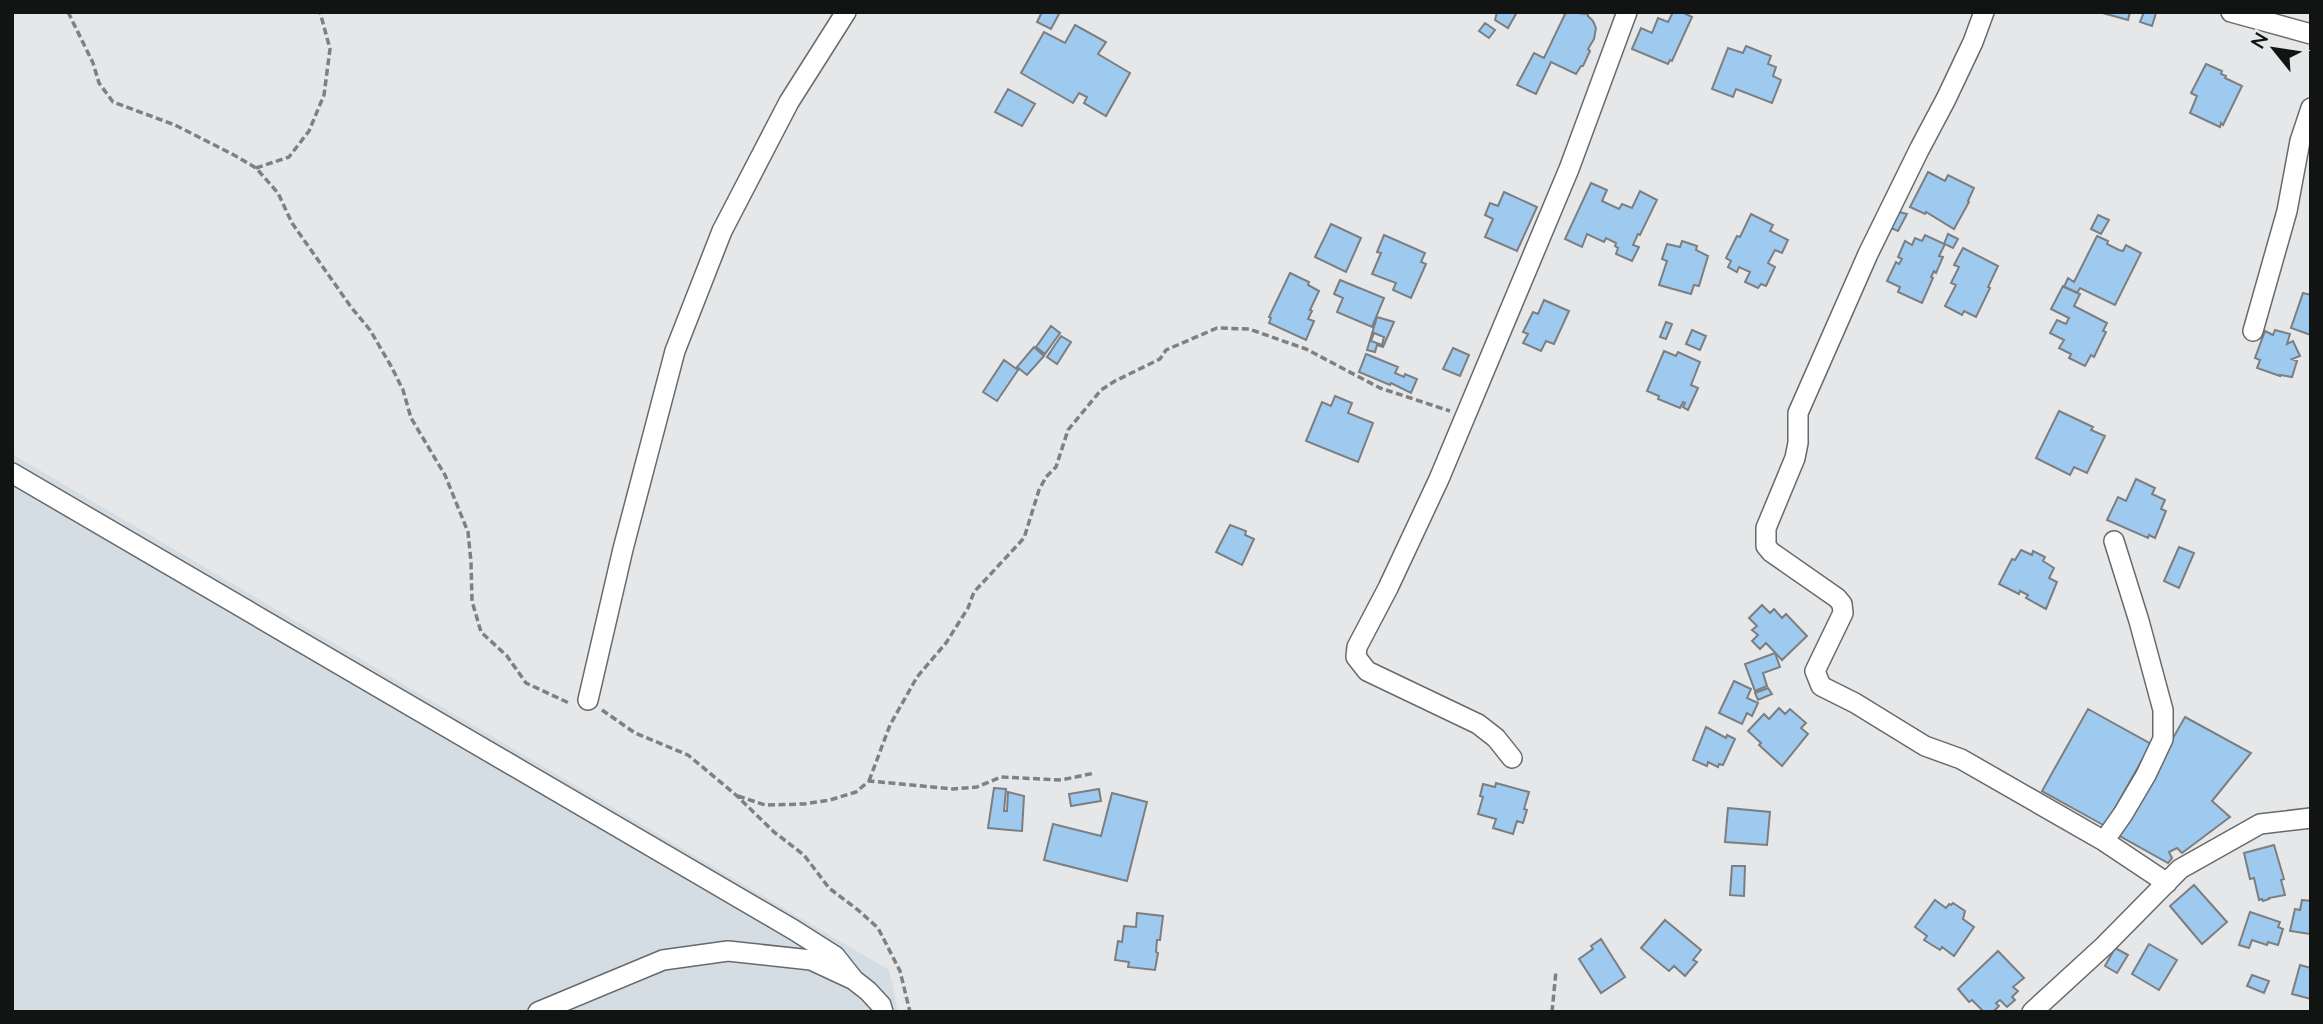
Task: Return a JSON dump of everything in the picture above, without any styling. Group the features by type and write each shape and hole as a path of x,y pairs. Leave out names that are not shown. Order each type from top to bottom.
{"street":[{"path":"588,700 623,549 675,351 728,219 789,102 846,12"},
{"path":"1512,758 1496,738 1478,724 1367,671 1356,657 1357,647 1388,588 1465,415 1569,169 1628,12"},
{"path":"1984,12 1946,99 1868,254 1798,413 1795,458 1766,528 1766,545 1771,552 1842,604 1843,613 1815,671 1821,686 1875,715 1924,746 1961,760 2104,841 2167,883"},
{"path":"2231,12 2311,34"},
{"path":"2253,331 2287,211 2300,141 2311,108"},
{"path":"12,473 793,930 835,956 854,980"},
{"path":"2104,841 2146,775 2164,739 2164,710 2114,541"},
{"path":"2032,1012 2104,946 2180,869 2260,824 2311,818"},
{"path":"538,1012 663,960 728,951 811,960 854,980 869,991 881,1005 883,1012"}],"path":[{"path":"68,12 93,63 99,83 113,102 204,138 256,168 278,193 292,223 370,330 403,390 411,418 444,475 468,533 472,601 481,632 507,656 526,683 569,703 588,700 635,733 688,755 736,795 774,832 804,855 829,888 859,910 877,928 900,971 910,1012"},
{"path":"256,168 289,157 309,131 324,95 330,49 320,12"},
{"path":"736,795 765,805 804,804 856,792 869,781 890,725 917,677 959,622 974,593 1024,538 1039,490 1056,467 1068,430 1101,390 1115,380 1160,359 1166,350 1217,328 1249,329 1306,349 1380,388 1465,415"},
{"path":"869,781 953,789 977,787 1001,777 1061,780 1095,773"},
{"path":"1552,1012 1556,971"}],"shaded area":[{"path":"12,454 889,970 898,1012 12,1012"}],"building":[{"path":"1042,12 1060,12 1051,29 1037,22"},
{"path":"1497,12 1517,12 1508,28 1495,20"},
{"path":"1566,12 1588,14 1596,28 1583,66 1576,74 1551,62 1536,94 1517,85 1534,53 1544,58"},
{"path":"1673,12 1682,12 1692,17 1672,61 1668,64 1632,49 1641,28 1652,33 1658,18 1668,22"},
{"path":"2099,12 2130,12 2128,20"},
{"path":"2144,12 2156,13 2152,26 2140,22"},
{"path":"1485,23 1495,30 1489,38 1479,31"},
{"path":"1075,25 1106,42 1098,54 1130,73 1106,116 1084,103 1087,97 1079,93 1073,103 1021,73 1044,32 1065,43"},
{"path":"1746,46 1771,56 1768,64 1776,67 1773,76 1781,80 1772,103 1736,89 1733,97 1712,89 1728,48 1743,53"},
{"path":"2206,64 2222,71 2221,74 2226,76 2225,78 2242,86 2220,127 2190,113 2197,96 2191,93"},
{"path":"1008,89 1035,104 1022,126 995,112"},
{"path":"1928,172 1945,181 1948,175 1974,188 1954,229 1926,212 1925,214 1910,207"},
{"path":"1591,183 1607,190 1602,201 1619,209 1622,204 1632,208 1640,191 1657,200 1633,245 1639,247 1632,261 1616,254 1616,243 1606,238 1604,242 1587,234 1582,247 1565,239"},
{"path":"1504,192 1537,207 1517,251 1485,237 1493,219 1485,215 1490,203 1498,206"},
{"path":"1899,212 1907,214 1898,231 1891,228"},
{"path":"1751,214 1773,225 1770,231 1788,240 1782,253 1775,250 1768,263 1775,267 1766,286 1761,284 1758,288 1745,282 1750,272 1739,267 1737,272 1728,267 1731,261 1726,258"},
{"path":"2098,215 2109,220 2101,234 2091,229"},
{"path":"1331,224 1361,238 1346,272 1315,257"},
{"path":"1948,234 1958,239 1953,248 1945,244 1939,256 1943,257 1936,273 1934,271 1931,277 1933,278 1922,303 1898,292 1900,287 1887,281 1896,262 1899,264 1902,259 1898,257 1905,241 1912,245 1915,238 1922,241 1925,235 1944,244"},
{"path":"1384,235 1425,253 1421,262 1426,264 1411,298 1393,290 1396,283 1372,274 1381,253 1377,252"},
{"path":"2097,236 2119,250 2123,251 2126,245 2141,253 2115,305 2080,288 2077,293 2064,287 2068,278 2074,282"},
{"path":"1682,241 1697,246 1696,250 1708,256 1699,286 1694,285 1691,294 1659,285 1667,261 1662,259 1667,244 1680,247"},
{"path":"1963,248 1998,266 1976,317 1964,311 1962,315 1945,306 1956,285 1951,283 1959,267 1954,265"},
{"path":"1290,273 1309,282 1308,285 1319,291 1310,310 1312,311 1308,319 1314,321 1306,340 1269,323 1269,317"},
{"path":"1340,280 1384,298 1372,327 1337,312 1343,298 1334,294"},
{"path":"2063,286 2080,294 2074,306 2107,323 2103,331 2106,332 2094,357 2091,355 2085,366 2069,358 2071,354 2059,348 2064,340 2050,333 2057,320 2066,324 2069,318 2051,309"},
{"path":"2303,293 2311,295 2311,335 2291,328"},
{"path":"1544,300 1569,311 1554,344 1546,341 1541,351 1523,343 1528,334 1523,332 1533,312 1538,314"},
{"path":"1377,317 1394,322 1383,347 1377,345 1375,352 1367,350","holes":["1374,333 1384,337 1382,345 1371,341"]},
{"path":"1666,322 1672,324 1666,339 1660,337"},
{"path":"1051,326 1060,333 1045,354 1036,347"},
{"path":"1692,330 1706,336 1700,350 1686,344"},
{"path":"2275,330 2290,334 2287,344 2293,341 2300,356 2292,359 2297,361 2292,377 2257,368 2260,360 2255,358 2265,331 2273,335"},
{"path":"1061,336 1071,342 1057,364 1047,357"},
{"path":"1034,347 1044,356 1027,375 1017,367"},
{"path":"1453,348 1469,355 1460,376 1443,369"},
{"path":"1664,351 1676,356 1678,352 1700,362 1691,385 1698,388 1688,410 1683,407 1683,402 1680,408 1647,391"},
{"path":"1366,354 1398,367 1395,373 1417,379 1411,393 1359,372"},
{"path":"1004,360 1018,370 997,401 983,392"},
{"path":"1335,396 1352,403 1348,413 1373,423 1358,462 1306,441 1322,402 1331,406"},
{"path":"2059,411 2093,427 2091,430 2105,436 2087,473 2074,467 2070,475 2036,458"},
{"path":"2136,479 2155,488 2152,494 2165,500 2161,509 2166,511 2155,538 2149,535 2148,538 2107,520 2118,497 2126,501"},
{"path":"1230,525 1246,531 1245,535 1254,539 1242,565 1216,552"},
{"path":"2179,547 2194,553 2179,588 2164,581"},
{"path":"2021,550 2032,555 2033,551 2045,557 2043,561 2054,568 2049,578 2057,582 2046,609 2026,598 2028,595 2020,591 2019,594 1999,584 2012,559 2015,560"},
{"path":"1762,605 1770,613 1774,609 1782,618 1786,614 1807,636 1782,660 1766,643 1760,649 1752,641 1758,635 1752,630 1757,626 1749,618"},
{"path":"1775,653 1780,667 1763,673 1767,686 1755,691 1745,664"},
{"path":"1734,681 1751,689 1747,698 1758,703 1752,716 1747,713 1742,724 1719,713"},
{"path":"1768,688 1772,694 1758,700 1755,693"},
{"path":"1779,708 1785,714 1790,709 1806,723 1801,728 1808,734 1782,766 1748,731 1764,714 1769,719"},
{"path":"2088,709 2151,744 2105,826 2042,791"},
{"path":"2185,717 2251,753 2212,801 2230,817 2182,853 2177,848 2169,852 2172,858 2168,863 2118,835"},
{"path":"1706,727 1726,738 1727,735 1735,739 1723,765 1719,764 1718,767 1708,762 1707,766 1693,760"},
{"path":"1496,783 1529,792 1523,823 1517,821 1513,834 1493,828 1496,819 1478,814 1483,797 1480,796 1483,784 1495,787"},
{"path":"994,788 1006,789 1004,811 1007,811 1008,792 1024,796 1022,831 988,828"},
{"path":"1099,789 1101,801 1071,806 1069,794"},
{"path":"1112,793 1147,802 1127,881 1044,860 1053,824 1101,836"},
{"path":"1728,808 1770,812 1767,845 1725,842"},
{"path":"2274,845 2284,879 2281,880 2285,895 2263,901 2259,900 2254,878 2250,879 2244,853"},
{"path":"1732,866 1745,866 1744,896 1730,895"},
{"path":"2194,885 2227,922 2202,944 2170,906"},
{"path":"1935,900 1946,908 1953,903 1965,911 1963,919 1974,927 1954,956 1942,947 1940,950 1924,940 1927,936 1915,927"},
{"path":"2302,900 2311,901 2311,934 2290,931 2295,909 2300,910"},
{"path":"2250,912 2280,922 2278,927 2283,929 2278,945 2252,940 2249,948 2239,945"},
{"path":"1137,913 1163,916 1160,940 1157,940 1155,970 1128,967 1129,962 1115,960 1118,941 1122,942 1124,926 1136,927"},
{"path":"1665,920 1701,950 1693,960 1697,962 1685,976 1674,966 1669,971 1641,948"},
{"path":"1601,939 1625,977 1601,993 1579,959"},
{"path":"2149,944 2177,960 2159,990 2132,974"},
{"path":"2115,948 2128,955 2117,973 2105,966"},
{"path":"1998,951 2024,978 2013,987 2018,991 2012,997 2015,1000 2007,1007 2000,1000 1996,1003 1999,1006 1993,1012 1984,1012 1972,1000 1969,1002 1958,989"},
{"path":"2300,965 2311,968 2311,999 2292,994"},
{"path":"2252,975 2269,981 2264,993 2247,986"}]}
